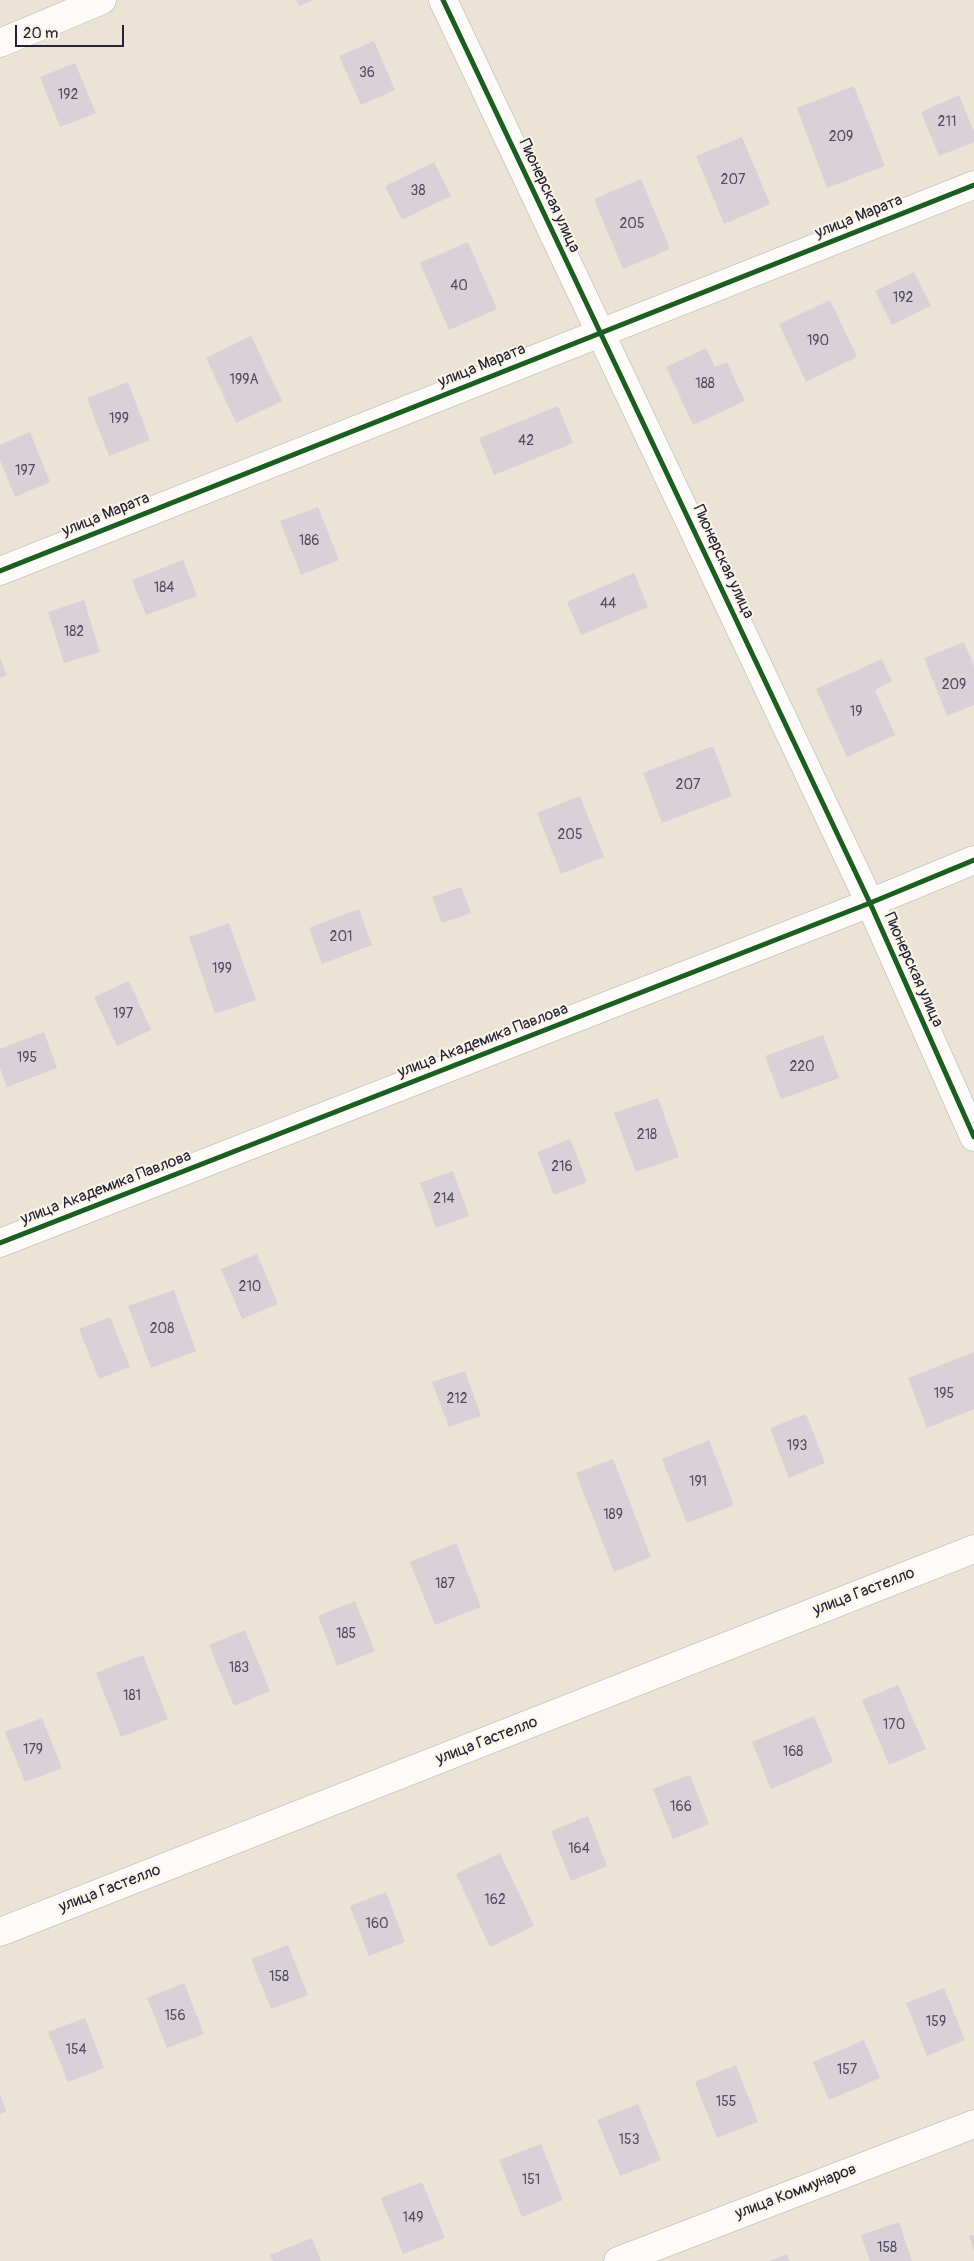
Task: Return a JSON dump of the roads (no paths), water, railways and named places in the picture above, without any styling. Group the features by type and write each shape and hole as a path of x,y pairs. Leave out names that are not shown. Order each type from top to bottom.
{"street":[{"path":"0,43 102,0"},
{"name":"Пионерская улица","path":"443,0 870,903 974,1138"},
{"name":"улица Марата","path":"0,571 974,185"},
{"name":"улица Академика Павлова","path":"0,1243 870,903 974,860"},
{"name":"улица Гастелло","path":"0,1932 974,1549"},
{"name":"улица Коммунаров","path":"618,2261 974,2124"}]}
